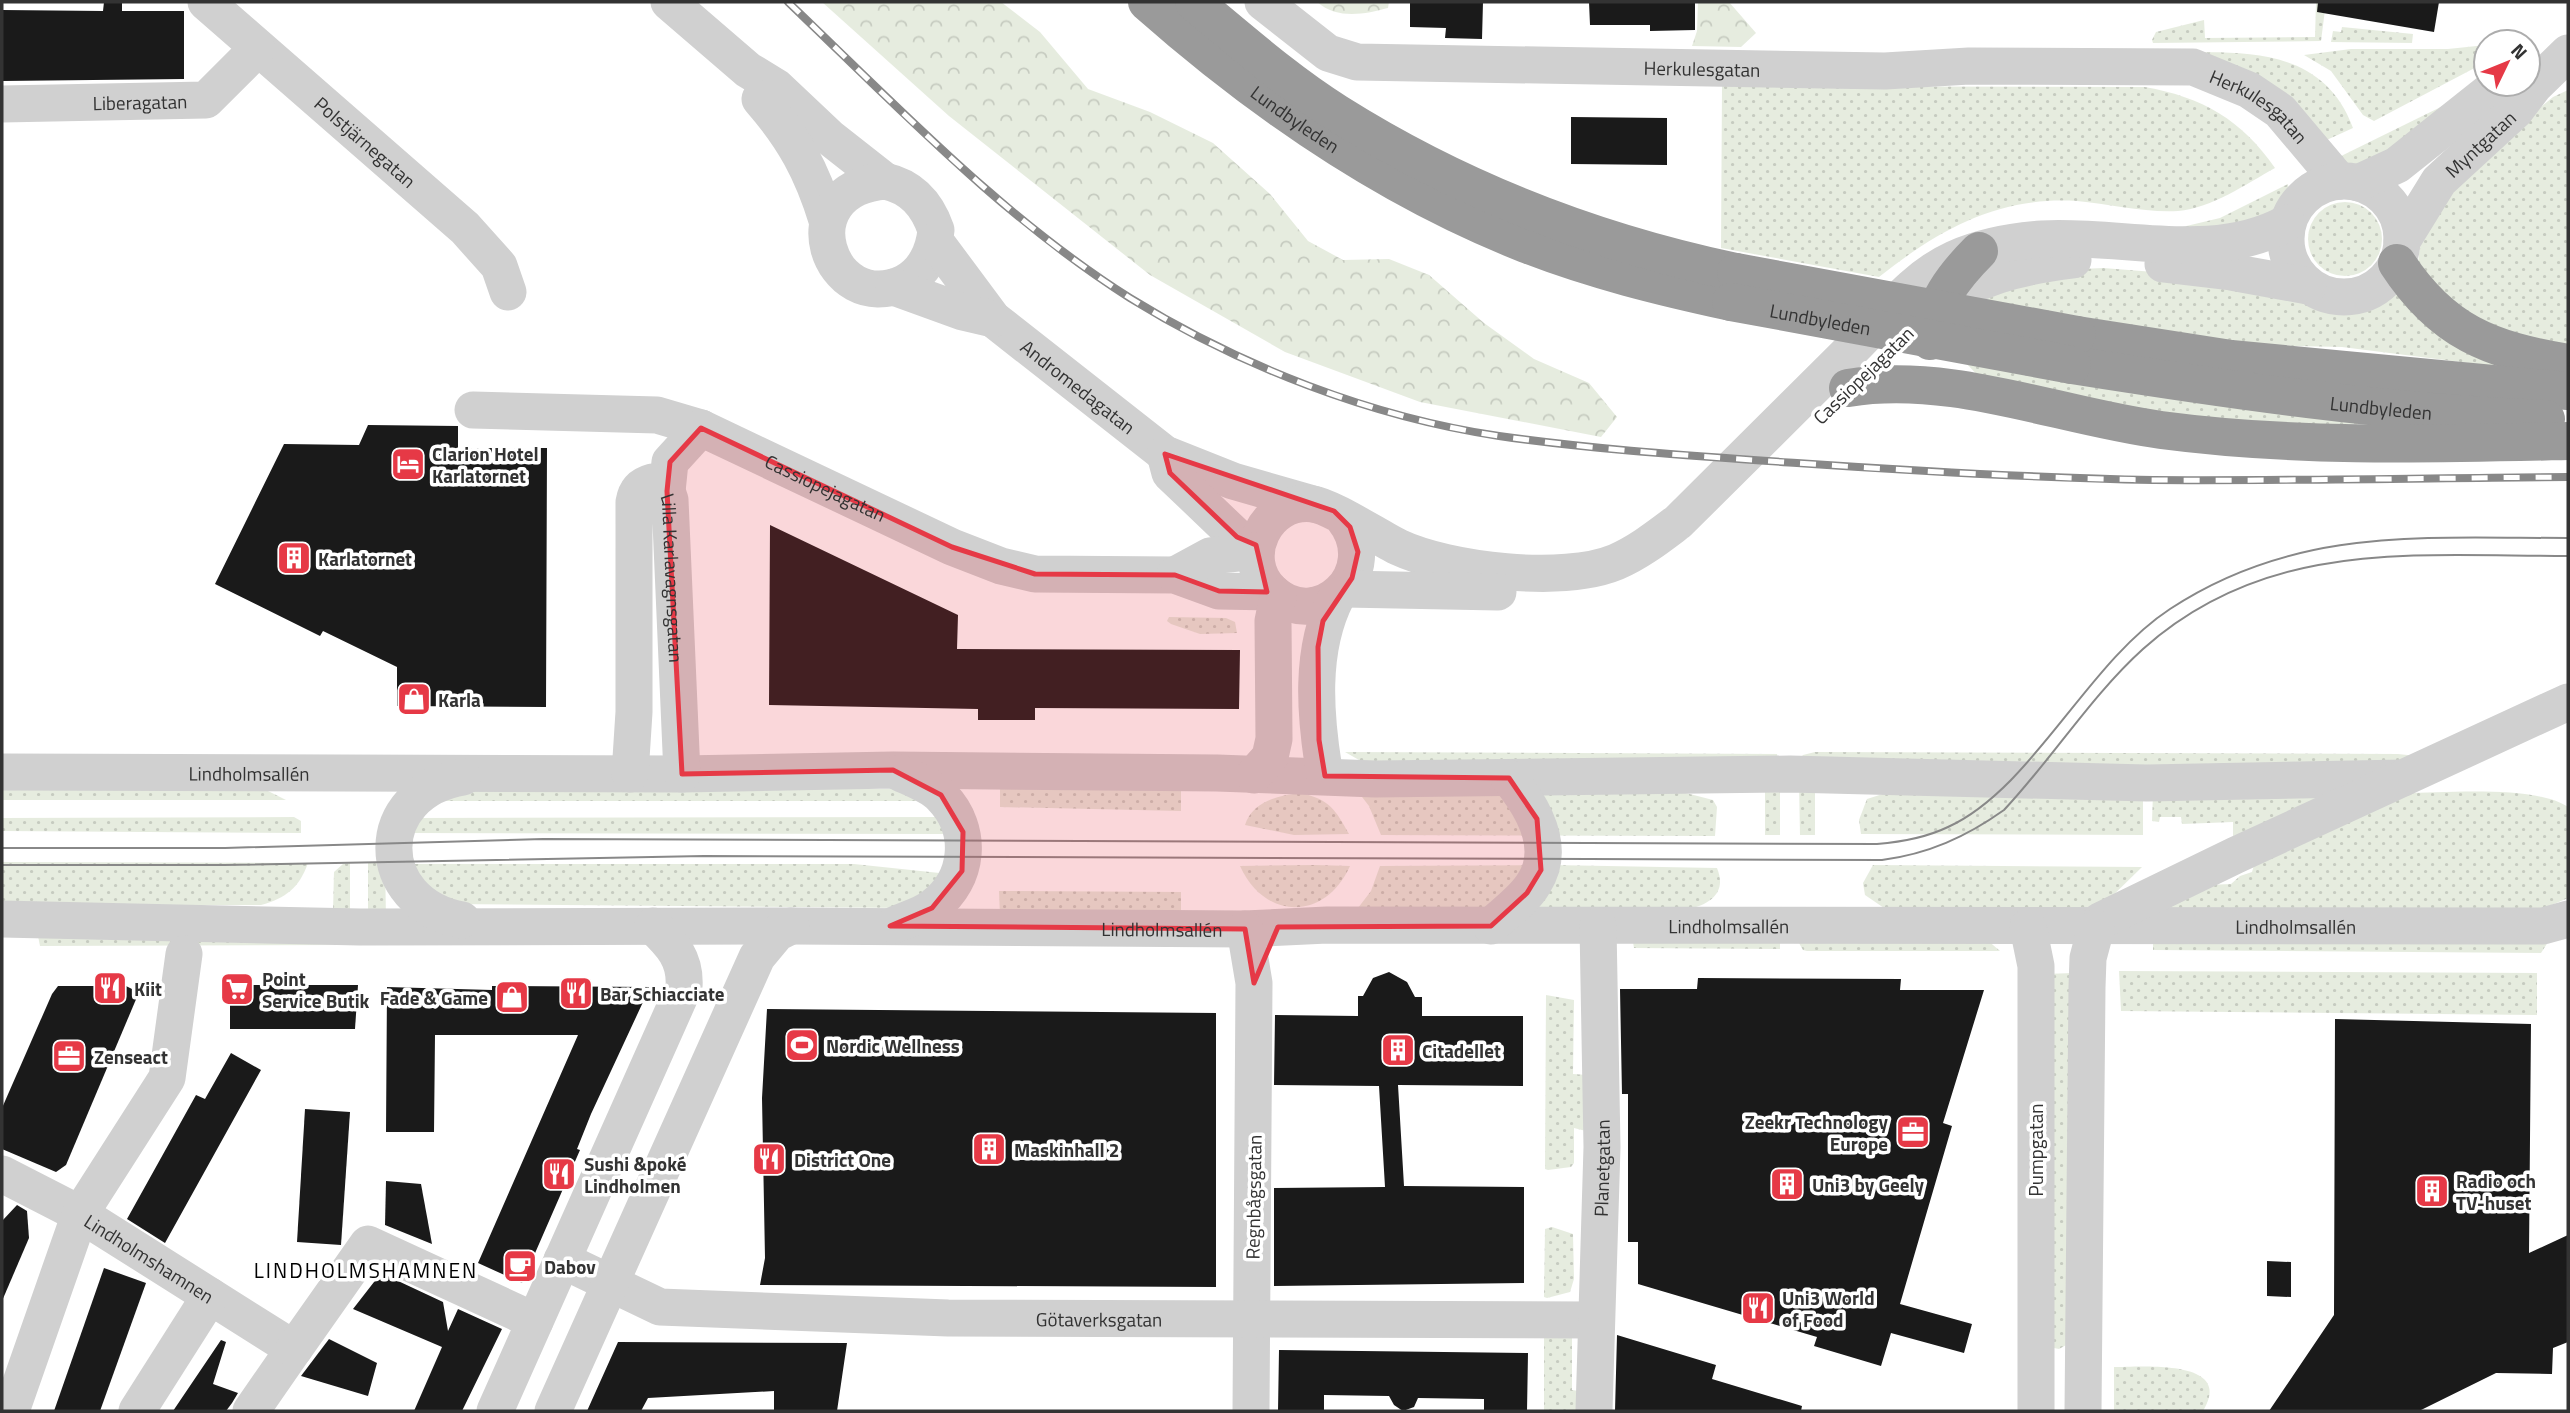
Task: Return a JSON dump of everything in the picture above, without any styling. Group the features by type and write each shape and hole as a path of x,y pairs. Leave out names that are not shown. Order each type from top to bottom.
{"highway":[{"name":"Lundbyleden","path":"1147,2 1239,77 1320,136 1417,193 1527,245 1659,287 1734,287"},
{"name":"Lundbyleden","path":"1194,2 1335,112 1469,187 1734,287 2074,350 2213,387 2346,403 2568,420"},
{"path":"1949,387 1933,364 1929,348 1931,325 1951,282 1979,251"},
{"path":"2399,252 2427,304 2467,335 2490,345 2568,363"},
{"name":"Lundbyleden","path":"2074,350 2231,359 2568,391"},
{"path":"1848,388 1895,382 1949,387 2160,430 2266,440 2435,444 2568,441"}],"street":[{"name":"Polstjärnegatan","path":"206,2 466,228 499,266 508,292"},
{"name":"Andromedagatan","path":"669,2 748,70 776,87 829,137 885,181 906,188 918,197 932,219 936,230 935,241 993,319 1165,454 1233,481 1328,511"},
{"name":"Herkulesgatan","path":"1263,2 1328,53 1357,62 1859,71 1969,66 2193,67 2249,90 2280,111 2349,182"},
{"path":"2542,55 2568,42"},
{"name":"Liberagatan","path":"2,104 206,100 257,49"},
{"name":"Myntgatan","path":"2542,78 2568,53"},
{"name":"Herkulesgatan","path":"2160,68 2224,97 2271,133 2295,169 2292,214"},
{"name":"Andromedagatan","path":"748,70 758,97 793,141 809,167 827,220 828,248 841,273 866,287 894,286 963,313 993,319"},
{"path":"2542,87 2568,78"},
{"name":"Myntgatan","path":"2349,182 2397,165 2507,98"},
{"name":"Myntgatan","path":"2399,252 2439,181 2507,98"},
{"path":"827,220 841,196 866,182 885,181"},
{"path":"2349,182 2372,188 2395,210 2399,252 2385,281 2368,293 2348,298 2327,295 2308,286 2293,269 2285,247 2292,214 2315,189 2349,182"},
{"name":"Cassiopejagatan","path":"472,410 657,415 701,428 952,547 1001,566 1035,574 1175,575 1219,591 1275,594 1294,604 1310,606 1341,592 1494,571 1591,568 1614,563 1636,552 1678,522 1905,295 1954,259 1997,245 2043,239 2187,244 2236,241 2267,234 2292,214"},
{"path":"894,286 921,270 935,241"},
{"name":"Cassiopejagatan","path":"1328,511 1401,548 1451,578 1581,594 1603,590 1651,569 1674,554 1938,305 1966,287 2019,268 2075,260 2189,265 2308,286"},
{"name":"Lilla Karlavagnsgatan","path":"631,774 634,712 652,565 670,500 667,491 670,462 701,428"},
{"name":"Andromedagatan","path":"1165,454 1170,473 1237,537 1256,548"},
{"path":"1254,775 1270,757 1274,738 1275,594 1258,569 1256,548 1268,521 1291,506 1328,511 1356,539 1358,552 1352,578 1323,621 1318,647 1319,740 1325,776"},
{"name":"Cassiopejagatan","path":"1175,575 1210,556 1256,548"},
{"name":"Lilla Karlavagnsgatan","path":"652,565 682,774"},
{"path":"2083,1411 2087,987 2091,928 2236,855 2568,702"},
{"name":"Lindholmsallén","path":"890,926 932,908 951,890 961,871 963,849 963,832 941,795 893,770"},
{"name":"Lindholmsallén","path":"2,772 682,774 893,770 1376,779 1790,774 2147,783 2403,778"},
{"name":"Lindholmsallén","path":"491,926 453,919 424,906 407,890 397,871 392,848 396,828 407,808 424,792 450,779 496,772"},
{"path":"1491,926 1527,893 1541,870 1542,842 1537,819 1509,778"},
{"path":"1541,870 1553,892 1575,910 1643,926"},
{"name":"Lindholmsallén","path":"2,919 359,927 1261,928 2543,926 2568,919"},
{"path":"495,1411 684,987 685,974 680,956 653,926"},
{"path":"553,1411 757,957 777,933 792,926"},
{"name":"Planetgatan","path":"1594,1411 1602,1147 1598,926"},
{"name":"Pumpgatan","path":"2028,927 2036,966 2036,1411"},
{"name":"Regnbågsgatan","path":"1251,1411 1254,983 1261,928"},
{"path":"11,1411 80,1214 167,1078 184,954"},
{"name":"Lindholmshamnen","path":"2,1174 80,1214 293,1349"},
{"path":"251,1411 368,1244 535,1321"},
{"name":"Götaverksgatan","path":"562,1260 660,1307 948,1318 1595,1320"},
{"path":"137,1411 210,1296"},
{"path":"2035,1374 2051,1356 2068,1356 2083,1367"}],"highlighted area":[{"path":"701,428 952,547 1035,574 1175,575 1219,591 1267,592 1256,545 1237,537 1170,473 1165,454 1334,511 1350,527 1358,552 1352,578 1323,621 1318,647 1319,740 1325,776 1509,778 1537,819 1541,870 1527,893 1491,926 1278,927 1254,983 1245,929 890,926 932,908 962,871 963,832 941,795 893,770 682,774 667,491 670,462"}],"green space":[{"path":"822,2 1001,2 1040,32 1088,89 1150,112 1213,143 1270,194 1308,241 1343,260 1389,259 1429,275 1484,323 1534,359 1589,383 1617,417 1601,437 1420,402 1285,352 1150,275 949,116"},
{"path":"1317,2 1389,2 1388,8 1352,14 1325,8"},
{"path":"1698,2 1729,2 1756,33 1741,47 1692,46 1697,31"},
{"path":"2326,2 2321,41 2153,43 2152,40 2156,32 2204,20 2205,38 2315,37 2316,3"},
{"path":"2342,27 2413,34 2412,43 2331,42 2333,31 2341,32"},
{"path":"2472,46 2472,69 2374,121 2363,115 2331,71 2304,55 2351,49"},
{"path":"2163,53 2247,54 2274,58 2299,67 2320,80 2339,100 2353,128 2320,143"},
{"path":"1722,86 2145,87 2185,97 2219,113 2249,136 2275,168 2216,200 2178,211 2141,210 2077,201 2048,201 1995,210 1947,231 1879,277 1721,248"},
{"path":"2568,90 2568,350 2463,320 2418,268 2422,241 2432,217 2447,193 2488,151 2553,97"},
{"path":"2463,96 2403,153 2350,169 2333,160"},
{"path":"2288,184 2284,201 2278,209 2262,221 2244,229 2222,233 2178,228 2220,218"},
{"path":"2345,202 2359,205 2371,213 2379,225 2382,239 2379,253 2371,265 2359,273 2345,276 2331,273 2319,265 2311,253 2308,239 2311,225 2319,213 2331,205"},
{"path":"2103,268 2218,277 2336,310 2361,309 2379,302 2399,286 2532,371 2342,347 2252,345 1968,298 2059,270"},
{"path":"1965,362 2403,425 2203,423 1982,380"},
{"path":"1169,617 1226,618 1235,622 1237,633 1200,634 1171,624 1167,621"},
{"path":"1345,752 1777,754 1780,766 1366,764"},
{"path":"1815,752 2417,756 2398,765 1977,766 1799,760 1803,755"},
{"path":"1000,781 1181,782 1181,811 1000,807"},
{"path":"1765,782 1780,782 1780,835 1765,835"},
{"path":"1799,782 1815,782 1815,835 1800,835"},
{"path":"2,788 266,790 286,800 2,800"},
{"path":"465,789 897,789 918,801 432,801"},
{"path":"1682,792 1713,800 1717,807 1715,836 1381,835 1369,806 1359,793"},
{"path":"1889,792 2143,794 2143,835 1861,834 1859,820 1867,799"},
{"path":"1301,793 1319,799 1331,807 1349,834 1294,835 1245,825 1253,811 1267,801"},
{"path":"2153,793 2329,794 2265,828 2233,836 2233,822 2182,824 2181,817 2160,817 2159,822 2152,821"},
{"path":"2405,793 2513,793 2553,800 2568,807 2568,898 2540,910 2169,911 2151,898 2208,885 2231,884 2240,876 2252,872 2255,862"},
{"path":"294,817 301,821 301,833 2,831 2,818"},
{"path":"943,817 951,834 410,833 416,818"},
{"path":"2,862 308,863 290,891 261,905 2,905"},
{"path":"350,863 350,914 333,911 334,872 343,864"},
{"path":"368,863 385,863 386,917 368,917"},
{"path":"410,864 854,864 949,874 907,908 448,904 432,895"},
{"path":"1873,865 2142,867 2098,910 1884,908 1865,895 1863,883"},
{"path":"1240,866 1350,866 1339,884 1326,897 1311,905 1295,907 1279,905 1264,897 1251,884"},
{"path":"1380,866 1717,868 1720,884 1715,896 1704,904 1689,909 1358,908 1371,891"},
{"path":"999,891 1181,892 1181,916 1000,916"},
{"path":"38,936 346,945 40,946"},
{"path":"1632,936 1780,937 1780,949 1634,948"},
{"path":"1986,939 2000,951 1807,951 1803,950 1799,943"},
{"path":"2153,939 2550,939 2541,953 2153,950"},
{"path":"2119,971 2537,973 2537,1015 2121,1011"},
{"path":"2073,973 2068,1344 2059,1349 2054,1348 2045,974"},
{"path":"1546,995 1574,1000 1573,1074 1587,1075 1586,1131 1574,1128 1574,1163 1571,1167 1548,1170 1545,1169"},
{"path":"1552,1227 1573,1234 1574,1279 1570,1292 1547,1298 1544,1297 1545,1229"},
{"path":"1544,1332 1572,1337 1572,1390 1585,1392 1585,1411 1544,1411"},
{"path":"2114,1367 2180,1369 2196,1374 2207,1382 2210,1394 2203,1411 2114,1411"}],"building":[{"path":"104,2 122,2 122,11 184,11 184,79 2,81 2,10 103,11"},
{"path":"1410,2 1483,2 1482,39 1445,38 1446,28 1410,27"},
{"path":"1589,2 1695,2 1695,30 1650,31 1650,25 1590,25"},
{"path":"2318,2 2439,2 2434,32 2317,12"},
{"path":"1571,117 1667,118 1667,165 1571,164"},
{"path":"368,425 458,426 458,448 547,448 546,707 397,706 397,667 323,631 320,636 215,584 284,444 359,445"},
{"path":"770,525 958,615 957,649 1240,650 1239,709 1035,708 1035,720 978,720 978,709 769,705"},
{"path":"1389,972 1407,982 1415,997 1422,997 1422,1016 1523,1016 1523,1086 1398,1085 1404,1186 1524,1187 1524,1283 1274,1286 1274,1188 1385,1187 1379,1086 1274,1085 1275,1015 1358,1016 1358,996 1363,996 1373,978"},
{"name":"Uni3 by Geely","path":"1698,978 1901,979 1900,990 1984,990 1943,1123 1952,1126 1900,1304 1972,1324 1964,1353 1891,1333 1881,1366 1814,1346 1817,1337 1638,1284 1638,1242 1628,1242 1628,1094 1622,1094 1620,989 1697,989"},
{"path":"230,985 358,985 355,1029 230,1029"},
{"name":"Zenseact","path":"58,986 126,986 132,989 137,997 66,1165 56,1172 2,1149 2,1108 52,994"},
{"path":"492,986 650,987 591,1114 577,1149 580,1150 522,1283 478,1263 578,1035 435,1035 434,1132 386,1132 387,987 492,990"},
{"name":"Maskinhall 2","path":"767,1009 1216,1013 1216,1287 760,1285 765,1258 762,1098"},
{"name":"Radio och TV-huset","path":"2335,1019 2531,1024 2529,1253 2568,1235 2568,1342 2553,1348 2552,1374 2496,1373 2419,1411 2269,1411 2334,1315"},
{"path":"231,1053 261,1070 165,1243 127,1219 196,1095 205,1099"},
{"path":"305,1109 350,1112 341,1245 297,1242"},
{"path":"386,1181 421,1184 432,1244 385,1225"},
{"path":"17,1205 27,1211 29,1238 2,1301 2,1221"},
{"path":"2267,1261 2291,1262 2291,1297 2267,1296"},
{"path":"104,1268 146,1283 100,1411 54,1411"},
{"path":"381,1273 443,1302 448,1331 458,1309 502,1329 462,1411 414,1411 442,1347 353,1309"},
{"path":"1617,1335 1716,1365 1712,1379 1802,1406 1801,1411 1615,1411"},
{"path":"329,1339 377,1363 368,1396 301,1376"},
{"path":"221,1340 226,1342 213,1384 238,1393 232,1403 226,1411 173,1411"},
{"path":"618,1342 847,1343 837,1411 774,1411 774,1391 648,1398 641,1411 587,1411"},
{"path":"1279,1350 1528,1353 1527,1411 1484,1411 1484,1399 1418,1398 1414,1407 1403,1411 1394,1405 1389,1396 1324,1395 1324,1411 1278,1411"}],"tram line":[{"path":"2,848 225,848 543,839 1895,842 1939,831 1978,809 2007,784 2112,661 2140,633 2170,609 2217,582 2265,563 2313,550 2362,542 2463,537 2568,538"},
{"path":"2,865 224,865 704,856 1882,860 1946,843 2004,810 2106,687 2143,649 2191,613 2240,588 2292,571 2345,561 2399,556 2568,556"}],"railway":[{"path":"788,2 910,120 994,196 1083,266 1130,298 1172,323 1261,367 1355,402 1403,416 1499,436 1573,445 1722,458 1975,474 2153,480 2568,477"}],"place":[{"name":"Clarion Hotel Karlatornet","path":"408,464"},
{"name":"Karlatornet","path":"294,558"},
{"name":"Karla","path":"414,699"},
{"name":"Kiit","path":"110,988"},
{"name":"Point Service Butik","path":"237,989"},
{"name":"Bar Schiacciate","path":"576,993"},
{"name":"Fade & Game","path":"512,997"},
{"name":"Nordic Wellness","path":"802,1045"},
{"name":"Citadellet","path":"1398,1050"},
{"name":"Zenseact","path":"69,1056"},
{"name":"Zeekr Technology Europe","path":"1913,1132"},
{"name":"Maskinhall 2","path":"989,1149"},
{"name":"District One","path":"769,1159"},
{"name":"Sushi &poké Lindholmen","path":"559,1174"},
{"name":"Uni3 by Geely","path":"1787,1184"},
{"name":"Radio och TV-huset","path":"2432,1191"},
{"name":"Dabov","path":"520,1266"},
{"name":"Uni3 World of Food","path":"1758,1308"}],"district":[{"name":"LINDHOLMSHAMNEN","path":"366,1270"}]}
